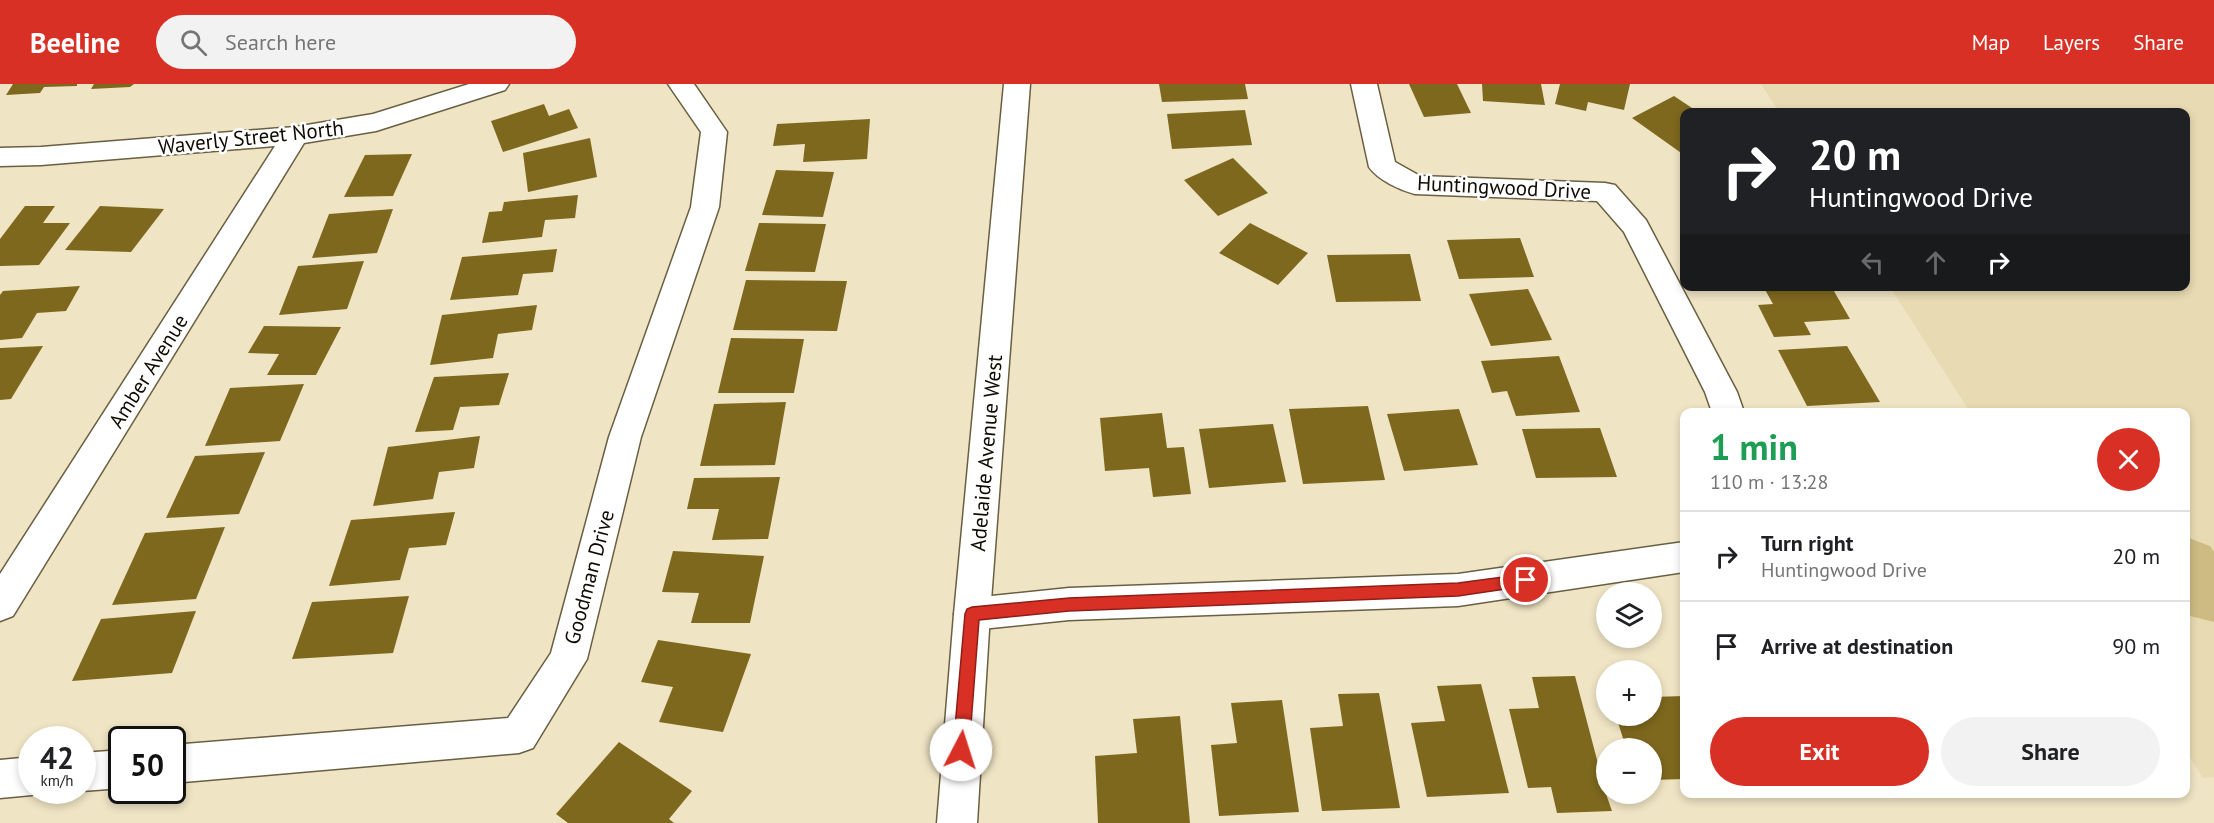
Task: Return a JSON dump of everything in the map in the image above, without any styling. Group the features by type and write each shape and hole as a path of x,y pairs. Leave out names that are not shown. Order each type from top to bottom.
{"street":[{"name":"Waverly Street North","path":"0,156 41,156 295,136 376,122 496,84"},
{"name":"Goodman Drive","path":"186,763 519,735 568,659 625,437 705,207 714,132 681,84"},
{"name":"Adelaide Avenue West","path":"957,823 972,614 1017,84"},
{"name":"Huntingwood Drive","path":"1364,84 1383,167 1415,185 1605,192 1636,227 1721,392 1727,408"},
{"name":"Amber Avenue","path":"0,605 295,136"},
{"path":"972,614 1069,604 1458,590 1680,558"},
{"path":"0,779 18,777"}],"shaded area":[{"path":"1761,84 2214,84 2214,777 2203,778 2190,757 2190,408 1967,408 1893,291 2190,291 2190,108 1776,108"},
{"path":"2190,538 2210,546 2214,552 2214,622 2190,616"}],"building":[{"path":"13,84 77,84 77,86 44,87 40,93 6,95"},
{"path":"94,84 134,84 130,87 91,89"},
{"path":"1159,84 1245,84 1248,99 1162,102"},
{"path":"1409,84 1457,84 1471,113 1424,117"},
{"path":"1482,84 1541,84 1545,105 1483,101"},
{"path":"1560,84 1630,84 1624,110 1588,102 1586,111 1555,104"},
{"path":"1674,96 1692,108 1680,108 1680,152 1632,118"},
{"path":"544,104 549,116 569,109 578,128 503,152 491,121"},
{"path":"1245,110 1252,145 1172,149 1167,114"},
{"path":"870,119 867,159 803,162 805,144 773,146 777,124"},
{"path":"590,138 597,177 528,192 523,153"},
{"path":"412,154 393,196 344,197 365,155"},
{"path":"1233,158 1268,193 1218,216 1184,180"},
{"path":"776,170 834,172 823,217 762,215"},
{"path":"578,195 575,218 545,220 542,237 482,243 489,212 502,211 504,202"},
{"path":"25,206 55,206 43,223 70,223 39,265 0,266 0,239"},
{"path":"100,206 164,209 131,252 65,250"},
{"path":"393,209 377,253 312,258 329,214"},
{"path":"759,223 826,224 815,272 745,271"},
{"path":"1250,223 1308,253 1278,285 1219,253"},
{"path":"1520,238 1534,277 1459,279 1447,240"},
{"path":"557,249 553,272 523,274 518,295 450,300 462,257"},
{"path":"1410,254 1421,301 1336,302 1327,255"},
{"path":"364,261 347,309 279,315 298,266"},
{"path":"746,280 847,281 837,331 733,330"},
{"path":"80,286 66,311 37,313 22,338 0,340 0,295 3,291"},
{"path":"1528,289 1552,340 1491,346 1469,294"},
{"path":"1766,291 1834,291 1850,319 1804,322 1811,335 1774,337 1758,305 1773,304"},
{"path":"537,305 532,330 498,334 493,358 430,365 442,315"},
{"path":"264,326 341,327 316,375 267,375 279,354 248,353"},
{"path":"731,338 804,339 794,393 718,393"},
{"path":"43,346 11,399 0,400 0,348"},
{"path":"1847,346 1880,402 1807,406 1778,350"},
{"path":"1559,356 1580,412 1516,416 1507,391 1492,393 1481,361"},
{"path":"509,373 499,405 460,407 453,430 415,432 434,377"},
{"path":"304,384 280,441 205,446 230,388"},
{"path":"786,402 775,465 700,466 714,404"},
{"path":"1368,406 1385,480 1303,484 1289,409"},
{"path":"1459,409 1478,465 1404,471 1387,414"},
{"path":"1162,413 1167,448 1184,447 1191,494 1153,497 1149,468 1105,471 1100,418"},
{"path":"1273,424 1286,482 1209,488 1199,429"},
{"path":"1600,428 1617,477 1536,478 1522,429"},
{"path":"480,436 474,468 439,472 433,499 373,506 388,447"},
{"path":"265,452 239,514 166,518 195,456"},
{"path":"780,477 768,539 712,540 719,509 687,509 694,478"},
{"path":"455,512 446,545 409,548 400,580 329,586 351,520"},
{"path":"225,527 196,599 112,605 145,533"},
{"path":"673,551 764,556 750,623 691,623 699,593 662,592"},
{"path":"409,596 393,653 292,659 312,602"},
{"path":"196,611 172,673 72,681 101,619"},
{"path":"658,640 751,654 723,732 659,722 673,687 641,682"},
{"path":"1575,676 1596,756 1596,804 1610,804 1612,811 1557,813 1551,787 1528,788 1509,709 1539,708 1532,677"},
{"path":"1481,684 1509,793 1427,797 1411,723 1445,721 1437,686"},
{"path":"1379,693 1400,808 1322,811 1310,728 1343,726 1338,694"},
{"path":"1680,696 1680,779 1662,780 1662,738 1623,738 1619,726 1662,726 1662,697"},
{"path":"1282,700 1299,812 1219,816 1211,745 1237,743 1231,703"},
{"path":"1180,716 1190,823 1098,823 1095,756 1137,753 1133,719"},
{"path":"619,742 692,791 669,819 674,823 568,823 556,814"}],"route":[{"path":"961,750 972,614 1069,604 1458,590 1526,580"}]}
